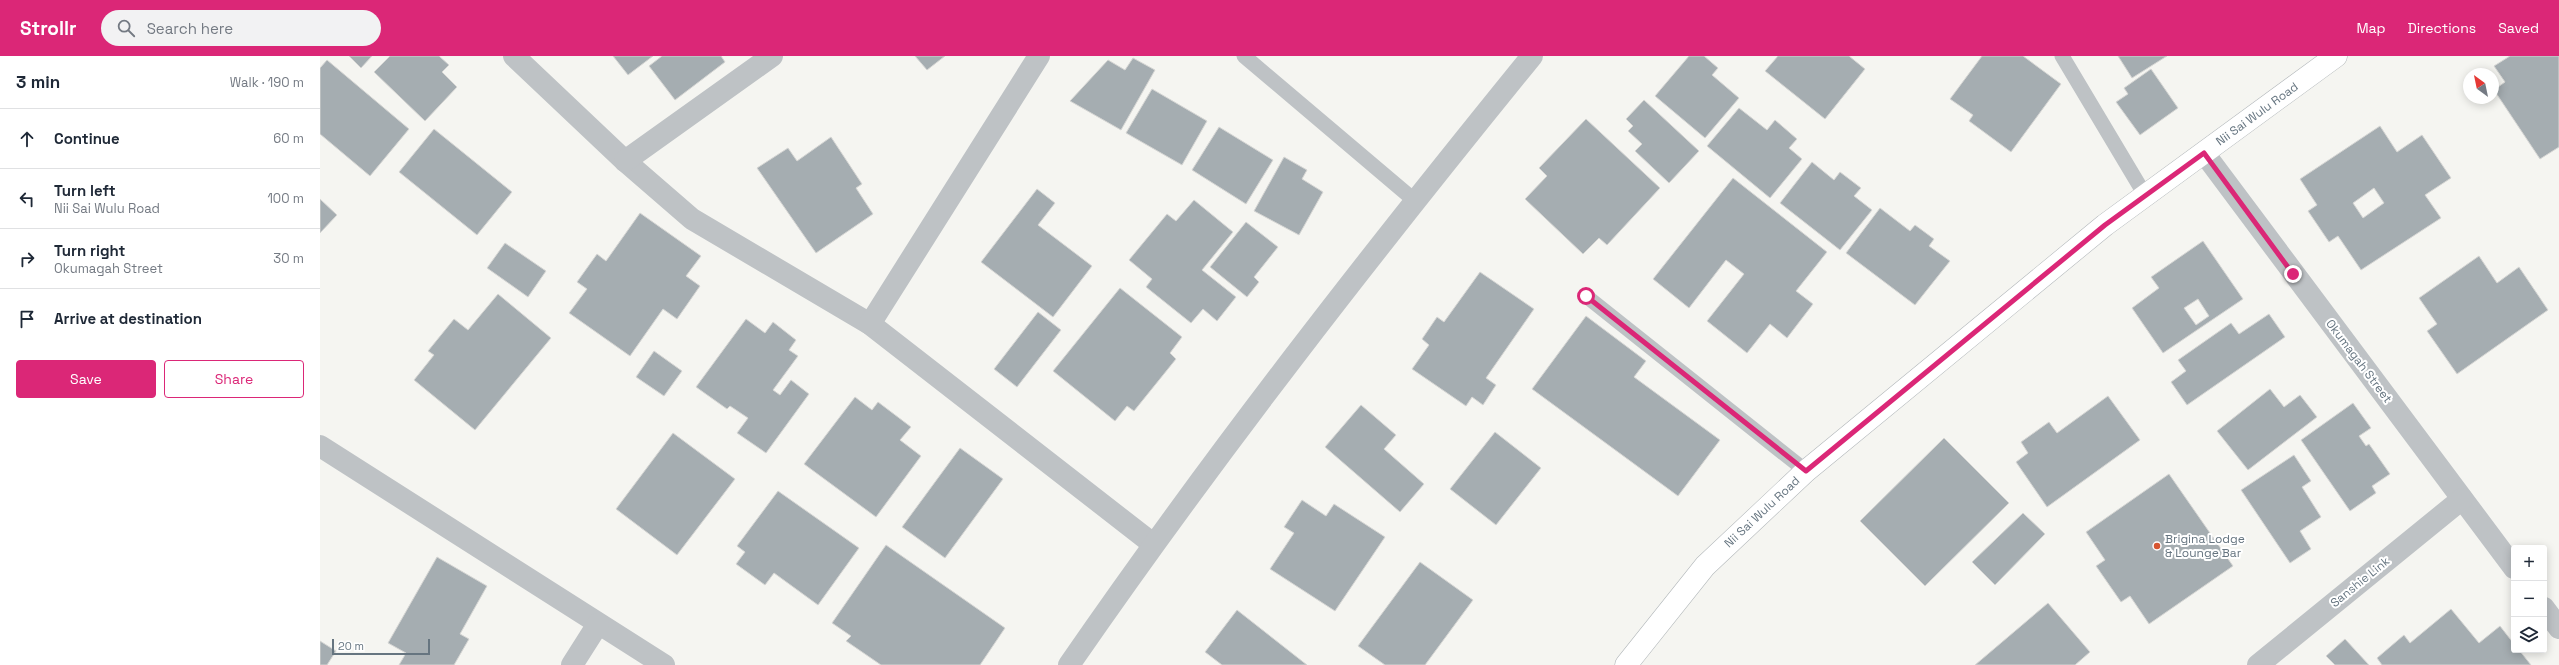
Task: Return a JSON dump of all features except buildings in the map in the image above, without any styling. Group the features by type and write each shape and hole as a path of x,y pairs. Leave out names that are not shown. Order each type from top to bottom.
{"street":[{"path":"514,56 625,161 692,219 870,324 1152,544"},
{"path":"625,161 772,56"},
{"path":"870,324 1039,56"},
{"path":"1069,665 1152,544 1414,200 1532,56"},
{"name":"Nii Sai Wulu Road","path":"1626,665 1706,566 1806,471 2145,195 2336,56"},
{"name":"Okumagah Street","path":"2204,153 2511,564"},
{"path":"320,446 664,665"},
{"name":"Sanshie Link","path":"2258,665 2462,499"},
{"path":"2547,612 2559,628"},
{"path":"572,665 598,624"}],"lane":[{"path":"1244,56 1414,200"},
{"path":"2062,56 2145,195"},
{"path":"1586,296 1806,471"}],"place":[{"name":"Brigina Lodge & Lounge Bar","path":"2157,546"}],"route":[{"path":"1586,296 1806,471 2105,225 2204,153 2293,274"}]}
